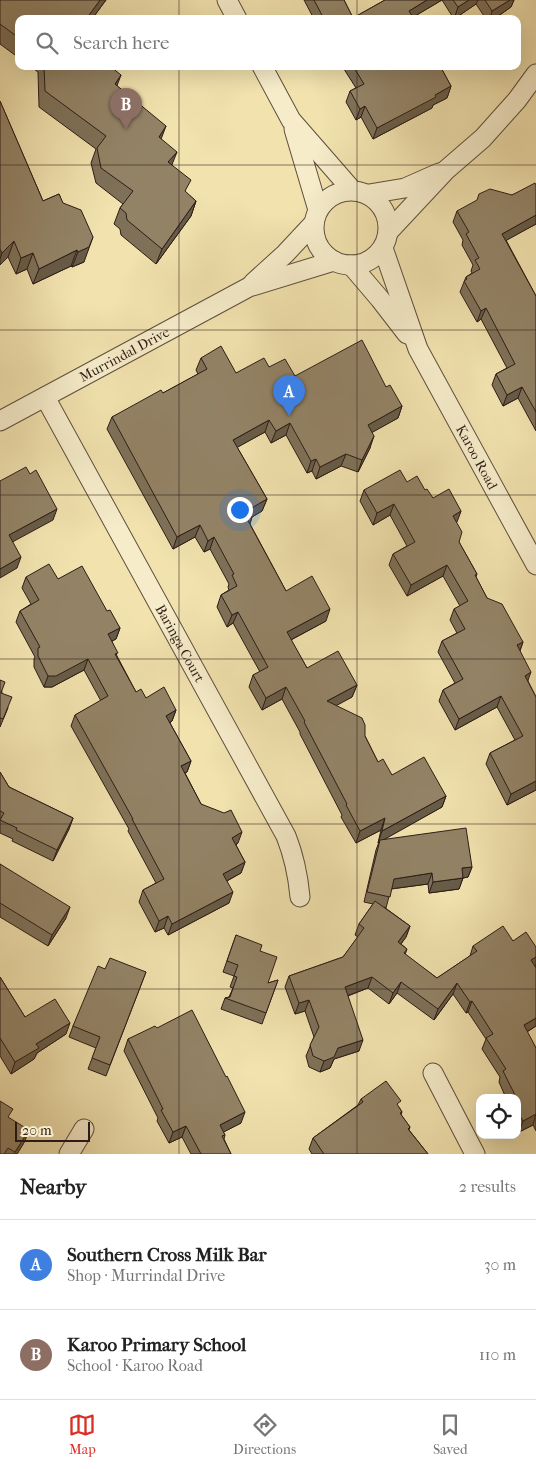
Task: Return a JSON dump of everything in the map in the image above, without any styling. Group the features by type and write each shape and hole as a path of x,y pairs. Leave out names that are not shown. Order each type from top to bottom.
{"street":[{"path":"227,0 235,15"},
{"path":"264,70 291,120 316,216 314,234 318,246 325,255 343,263 364,264 375,257 386,239 446,170 482,138 517,100 536,74"},
{"path":"291,120 360,192 378,201 388,220 386,239"},
{"path":"316,216 324,202 332,195 341,192 406,188 446,170"},
{"name":"Murrindal Drive","path":"249,287 290,249 316,216"},
{"name":"Karoo Road","path":"386,239 418,349"},
{"name":"Murrindal Drive","path":"0,421 249,287 343,263"},
{"name":"Karoo Road","path":"343,263 380,299 418,349 536,565"},
{"name":"Baringa Court","path":"45,397 286,836 293,853 300,897"},
{"path":"433,1073 475,1154"},
{"path":"69,1154 84,1129"}],"building":[{"path":"0,0 100,0 89,15 15,15 15,35 0,24"},
{"path":"314,0 344,0 352,15 322,15"},
{"path":"385,0 427,0 409,11 412,15 358,15"},
{"path":"453,0 469,0 458,7"},
{"path":"485,0 510,0 492,11"},
{"path":"44,70 115,70 121,75 115,84 166,126 159,137 177,152 168,162 191,180 185,191 196,201 162,249 127,220 126,213 120,208 133,191 101,168 97,148 106,136 45,91"},
{"path":"355,70 442,70 451,86 435,95 436,97 377,128 365,106 360,109 350,91 364,84"},
{"path":"0,101 43,201 59,194 63,203 81,210 93,237 89,247 78,252 77,250 39,269 33,253 21,258 14,241 2,253 0,249"},
{"path":"535,183 536,215 502,234 536,296 536,412 522,387 507,395 496,374 515,364 486,308 481,311 464,281 467,279 466,277 480,269 475,260 479,258 466,234 469,232 457,211 477,200 479,194 490,189 512,195"},
{"path":"362,340 386,387 390,385 402,406 368,425 374,436 362,460 346,454 320,467 316,459 311,461 290,423 276,431 269,420 233,440 267,499 248,510 252,517 247,519 286,591 312,576 330,609 287,632 307,668 338,651 357,685 327,701 362,718 365,725 365,736 378,762 383,759 392,775 424,757 446,796 382,831 385,818 360,831 286,687 266,698 253,675 268,667 238,612 232,615 221,595 237,586 232,575 234,574 214,537 208,541 200,525 177,537 112,417 161,390 163,393 207,369 201,358 221,346 236,373 264,358 269,367 285,359 295,376"},
{"path":"26,467 30,474 36,470 57,509 9,535 21,557 0,569 0,481"},
{"path":"400,470 407,482 417,476 425,490 427,489 433,498 449,489 461,511 453,516 462,532 459,542 477,574 475,575 487,598 502,604 523,642 517,645 531,672 525,676 536,697 536,781 511,794 490,753 523,736 501,696 459,719 443,690 463,679 442,641 465,629 454,609 468,601 447,565 411,585 393,554 415,542 394,504 377,513 364,490"},
{"path":"49,564 58,579 82,566 107,611 110,610 120,628 108,634 118,653 115,654 136,692 141,689 146,698 164,687 176,710 166,716 191,761 181,766 201,804 224,813 231,810 242,832 232,838 245,862 223,874 233,892 172,924 168,916 159,921 143,890 164,879 75,715 108,696 88,659 56,676 48,676 38,656 38,648 40,647 20,611 39,600 26,577"},
{"path":"0,680 5,682 1,693 12,697 3,719 0,718"},
{"path":"0,772 9,787 73,818 57,850 0,820 4,813 0,811"},
{"path":"466,828 472,867 462,868 463,878 433,882 432,873 394,879 390,897 367,892 380,840"},
{"path":"0,864 70,907 52,935 0,903"},
{"path":"375,901 410,926 398,942 407,949 404,953 437,978 477,951 473,946 503,926 513,941 526,932 536,947 536,957 531,960 536,968 536,1018 524,1025 536,1048 536,1114 523,1121 521,1117 521,1094 514,1094 503,1071 506,1069 486,1038 493,1034 472,1001 470,1002 457,983 438,1009 401,982 393,993 372,977 345,987 363,1040 338,1048 334,1057 324,1061 313,1056 310,1045 319,1027 309,1000 299,1003 289,976 343,957 364,928 359,924"},
{"path":"236,935 262,945 260,951 277,957 268,983 278,980 266,1013 225,998 230,997 237,977 234,976 238,965 227,961"},
{"path":"110,958 146,972 110,1065 92,1058 100,1037 73,1026 98,966 105,969"},
{"path":"0,977 25,1017 55,999 70,1023 36,1044 39,1048 15,1062 0,1038"},
{"path":"192,1010 245,1112 220,1125 225,1135 222,1136 231,1154 201,1154 186,1126 173,1132 128,1039 155,1026 157,1028"},
{"path":"386,1081 401,1101 397,1104 402,1112 400,1113 410,1127 408,1129 428,1154 324,1154 313,1138 363,1102 361,1099"},
{"path":"0,1101 13,1109 8,1117 29,1130 15,1152 8,1148 4,1154 0,1154"}],"place":[{"name":"Karoo Primary School","path":"126,129"},
{"name":"Southern Cross Milk Bar","path":"289,416"}]}
